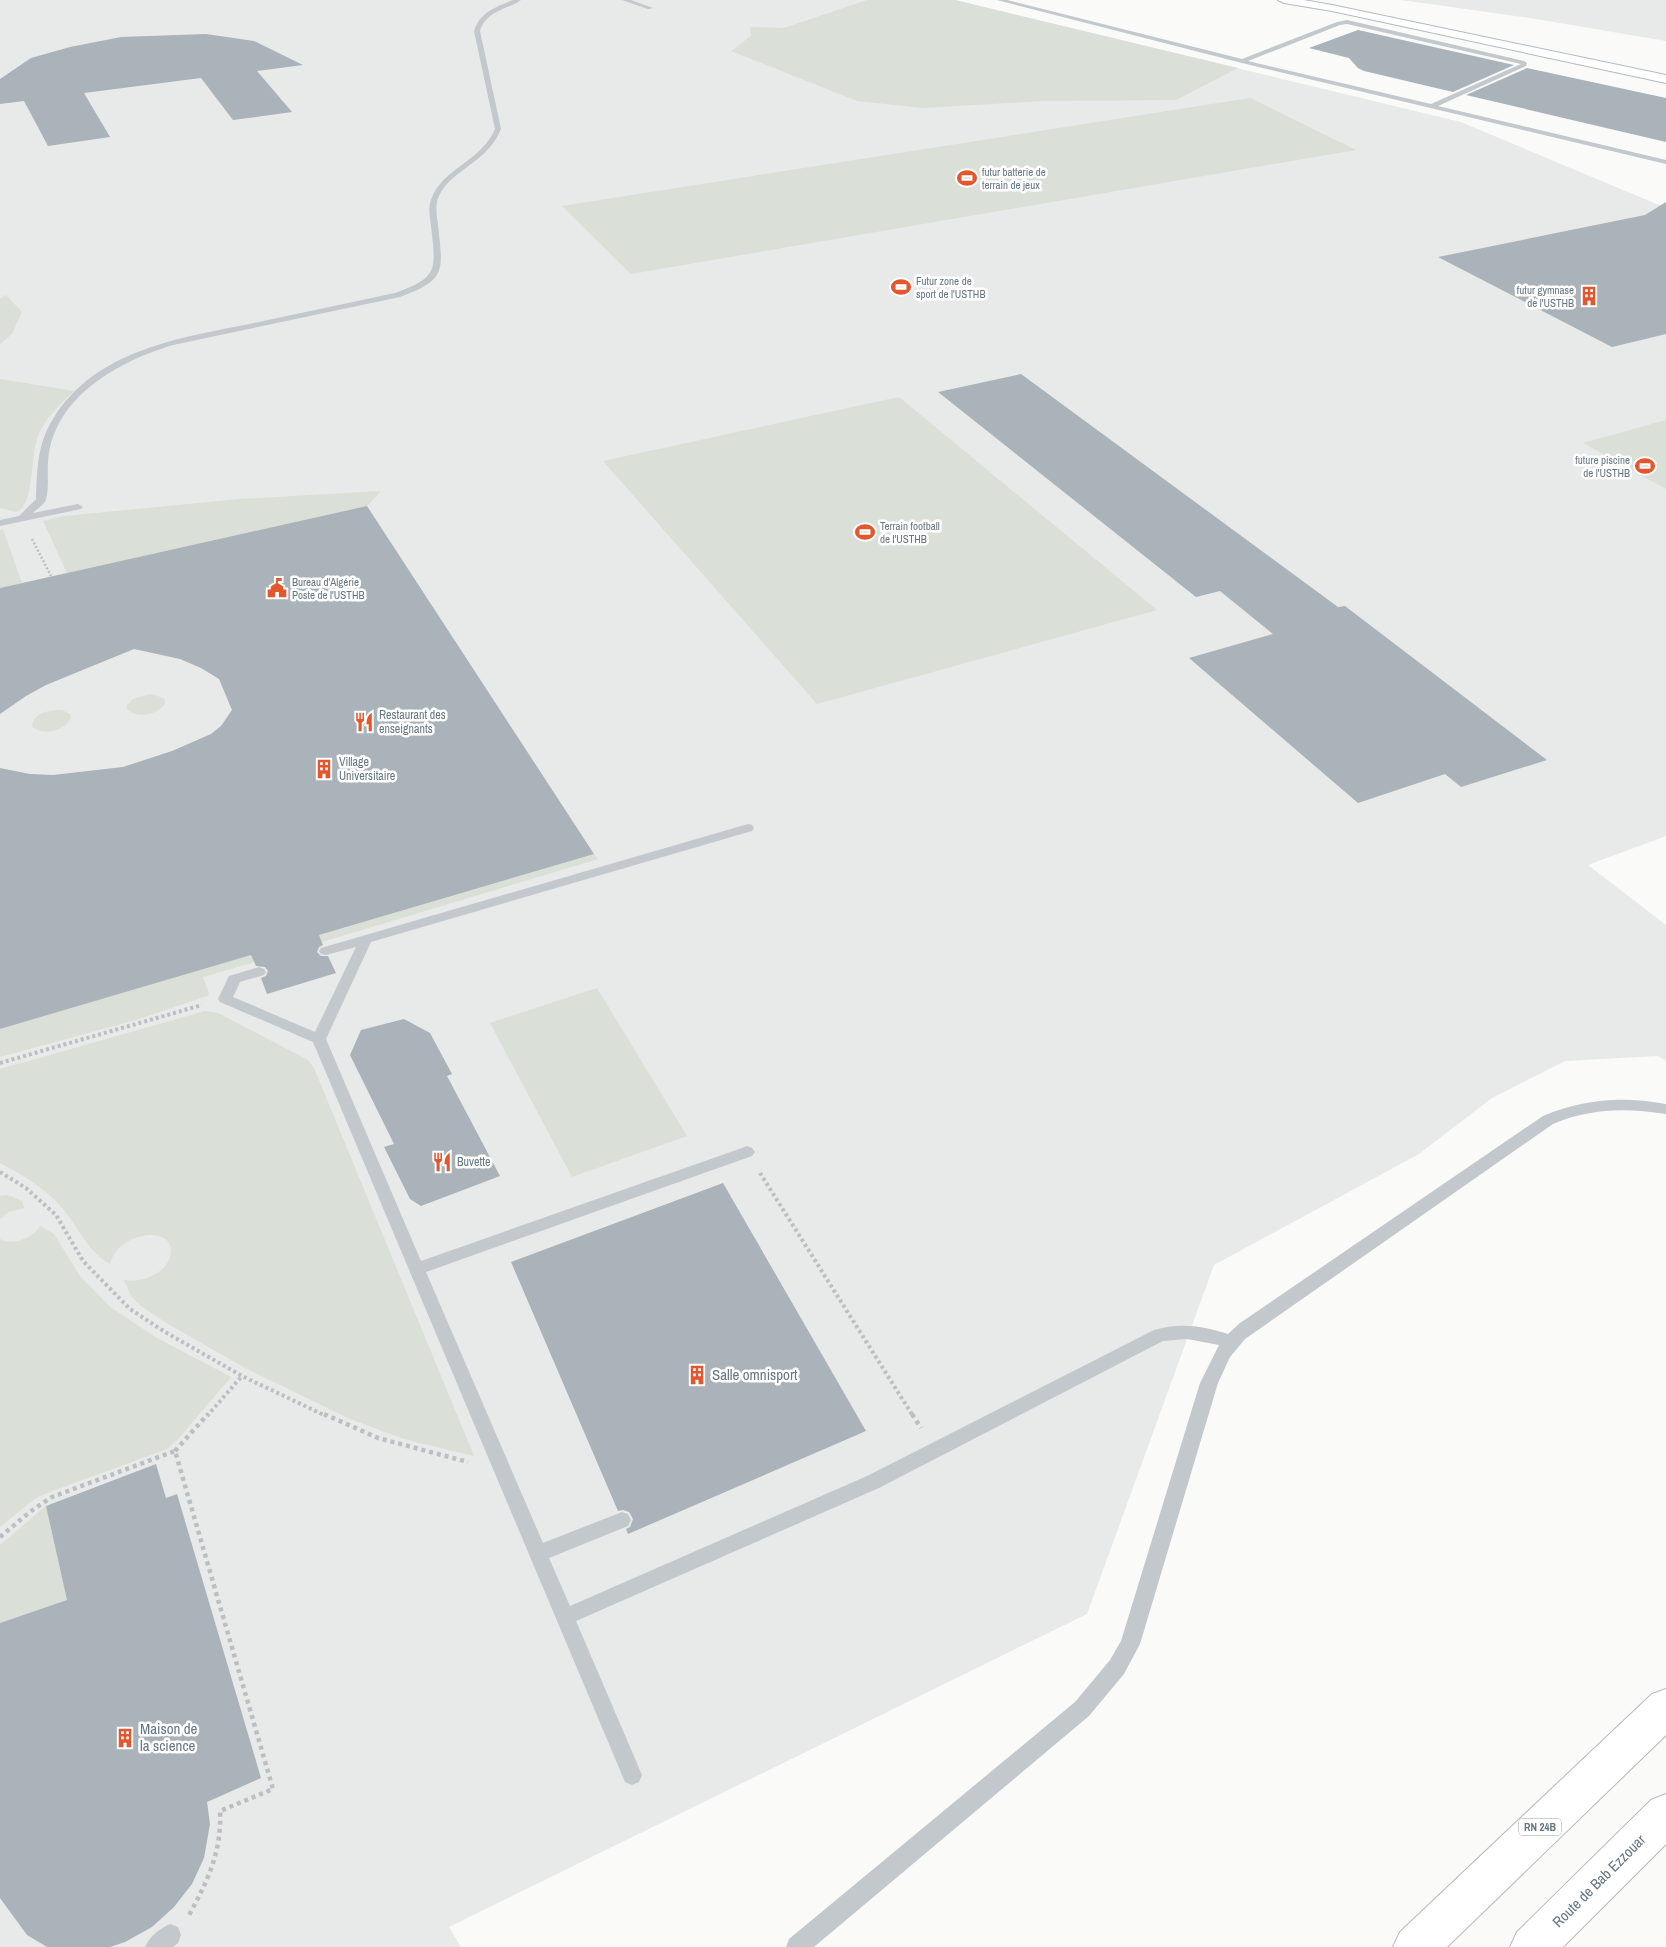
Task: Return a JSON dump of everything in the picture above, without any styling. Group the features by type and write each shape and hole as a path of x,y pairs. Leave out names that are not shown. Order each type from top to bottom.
{"main road":[{"path":"1284,0 1332,8 1666,79"},
{"path":"1317,0 1666,72"},
{"name":"RN 24B","path":"1415,1947 1666,1708"},
{"name":"Route de Bab Ezzouar","path":"1532,1947 1666,1815"}],"lane":[{"path":"22,519 41,500 44,451 50,433 60,415 81,391 126,359 145,350 171,343 397,295 418,287 432,278 439,267 433,207 436,197 454,175 489,148 497,136 498,129 477,31 478,26 494,10 518,0"},
{"path":"625,0 650,8"},
{"path":"1000,0 1242,61 1666,162"},
{"path":"1242,61 1339,23 1348,22 1524,63 1524,65 1432,106"},
{"path":"1651,158 1658,154"},
{"path":"0,523 78,507"},
{"path":"326,951 748,828"},
{"path":"319,1039 366,940"},
{"path":"259,972 234,979 224,999 319,1039 632,1775"},
{"path":"797,1947 1082,1708 1118,1667 1130,1644 1208,1383 1217,1361 1230,1342 1246,1328 1548,1120 1568,1110 1592,1105 1617,1103 1666,1109"},
{"path":"417,1269 747,1152"},
{"path":"565,1617 873,1482 1160,1335 1191,1331 1230,1342"},
{"path":"538,1554 622,1520"}],"path":[{"path":"0,1063 224,999"},
{"path":"747,1152 936,1451"},
{"path":"0,1172 26,1188 56,1215 83,1260 130,1309 165,1332 242,1376 378,1438 427,1452 502,1468"},
{"path":"0,1537 31,1511 52,1497 175,1451 242,1376"},
{"path":"164,1943 189,1915 207,1883 219,1852 220,1811 273,1788 175,1451"}],"shaded area":[{"path":"0,0 955,0 1461,122 1666,208 1666,836 1588,865 1666,925 1666,1061 1658,1056 1565,1061 1492,1098 1419,1154 1214,1265 1087,1614 449,1927 461,1947 0,1947"},
{"path":"867,0 955,0 1238,68 1176,100 1042,101 923,108 857,101 731,51 751,36 750,27 784,28"},
{"path":"1401,0 1666,0 1666,41 1530,18"},
{"name":"futur batterie de terrain de jeux","path":"1250,98 1356,150 631,274 562,206"},
{"path":"6,295 22,312 12,334 0,344 0,299"},
{"path":"0,379 74,391 53,412 41,429 36,444 26,500 22,508 16,512 0,508"},
{"name":"Terrain football de l'USTHB","path":"899,397 1157,610 817,704 603,461"},
{"name":"future piscine de l'USTHB","path":"1666,420 1666,489 1583,443"},
{"path":"381,491 367,506 67,573 43,521 64,516 240,499"},
{"path":"3,529 22,583 0,588 0,530"},
{"path":"150,694 164,698 165,704 157,711 141,715 127,709 127,705 133,699"},
{"path":"62,710 70,714 71,717 59,729 47,732 32,726 33,721 39,715 48,711"},
{"path":"594,854 598,859 322,942 319,935"},
{"path":"252,954 255,962 203,977 209,994 207,996 136,1020 0,1057 0,1029"},
{"path":"597,988 687,1136 572,1177 490,1023"},
{"path":"205,1011 218,1013 308,1060 314,1068 474,1456 411,1441 348,1418 247,1369 168,1324 141,1306 131,1296 124,1280 134,1281 143,1279 152,1276 162,1269 167,1263 171,1252 169,1243 163,1238 154,1235 133,1239 115,1253 110,1264 95,1253 69,1216 49,1195 26,1178 0,1163 0,1069"},
{"path":"8,1195 22,1201 24,1208 9,1212 0,1219 0,1196"},
{"path":"40,1226 54,1234 80,1276 110,1307 157,1338 231,1377 178,1439 167,1449 42,1495 0,1527 0,1239 11,1242 22,1240 33,1234"},
{"path":"46,1506 67,1600 0,1623 0,1545"}],"building":[{"path":"1358,30 1514,65 1453,92 1364,71 1358,68 1349,58 1309,48"},
{"path":"206,34 254,41 303,65 257,71 292,112 233,120 201,78 84,93 110,137 48,146 24,101 0,104 0,79 31,58 70,47 121,37"},
{"path":"1527,68 1666,98 1666,142 1466,95"},
{"name":"futur gymnase de l'USTHB","path":"1666,202 1666,334 1612,347 1438,257 1645,215"},
{"path":"1021,374 1338,607 1345,606 1547,760 1461,787 1445,774 1358,803 1189,658 1273,634 1220,591 1196,597 938,392"},
{"name":"Village Universitaire","path":"367,506 594,854 319,935 323,945 319,947 317,952 321,956 328,956 336,973 267,994 261,978 266,976 268,971 265,967 256,966 251,955 0,1029 0,768 30,774 53,775 123,767 172,751 211,734 221,726 232,710 219,679 201,668 180,659 134,649 46,685 0,714 0,588"},
{"path":"404,1019 430,1033 452,1074 447,1076 500,1176 421,1206 410,1199 384,1147 394,1144 350,1055 361,1030"},
{"name":"Salle omnisport","path":"723,1183 866,1431 628,1534 626,1529 630,1527 633,1519 629,1512 618,1511 511,1262"},
{"name":"Maison de la science","path":"156,1464 166,1498 177,1494 261,1778 207,1802 210,1824 204,1858 192,1884 174,1907 152,1927 125,1942 110,1947 47,1947 27,1935 0,1898 0,1623 67,1600 46,1506"}],"place":[{"name":"futur batterie de terrain de jeux","path":"967,178"},
{"name":"Futur zone de sport de l'USTHB","path":"901,287"},
{"name":"futur gymnase de l'USTHB","path":"1589,296"},
{"name":"future piscine de l'USTHB","path":"1645,466"},
{"name":"Terrain football de l'USTHB","path":"865,532"},
{"name":"Bureau d'Algérie Poste de l'USTHB","path":"277,588"},
{"name":"Restaurant des enseignants","path":"364,722"},
{"name":"Village Universitaire","path":"324,769"},
{"name":"Buvette","path":"442,1162"},
{"name":"Salle omnisport","path":"697,1375"},
{"name":"Maison de la science","path":"125,1738"}]}
